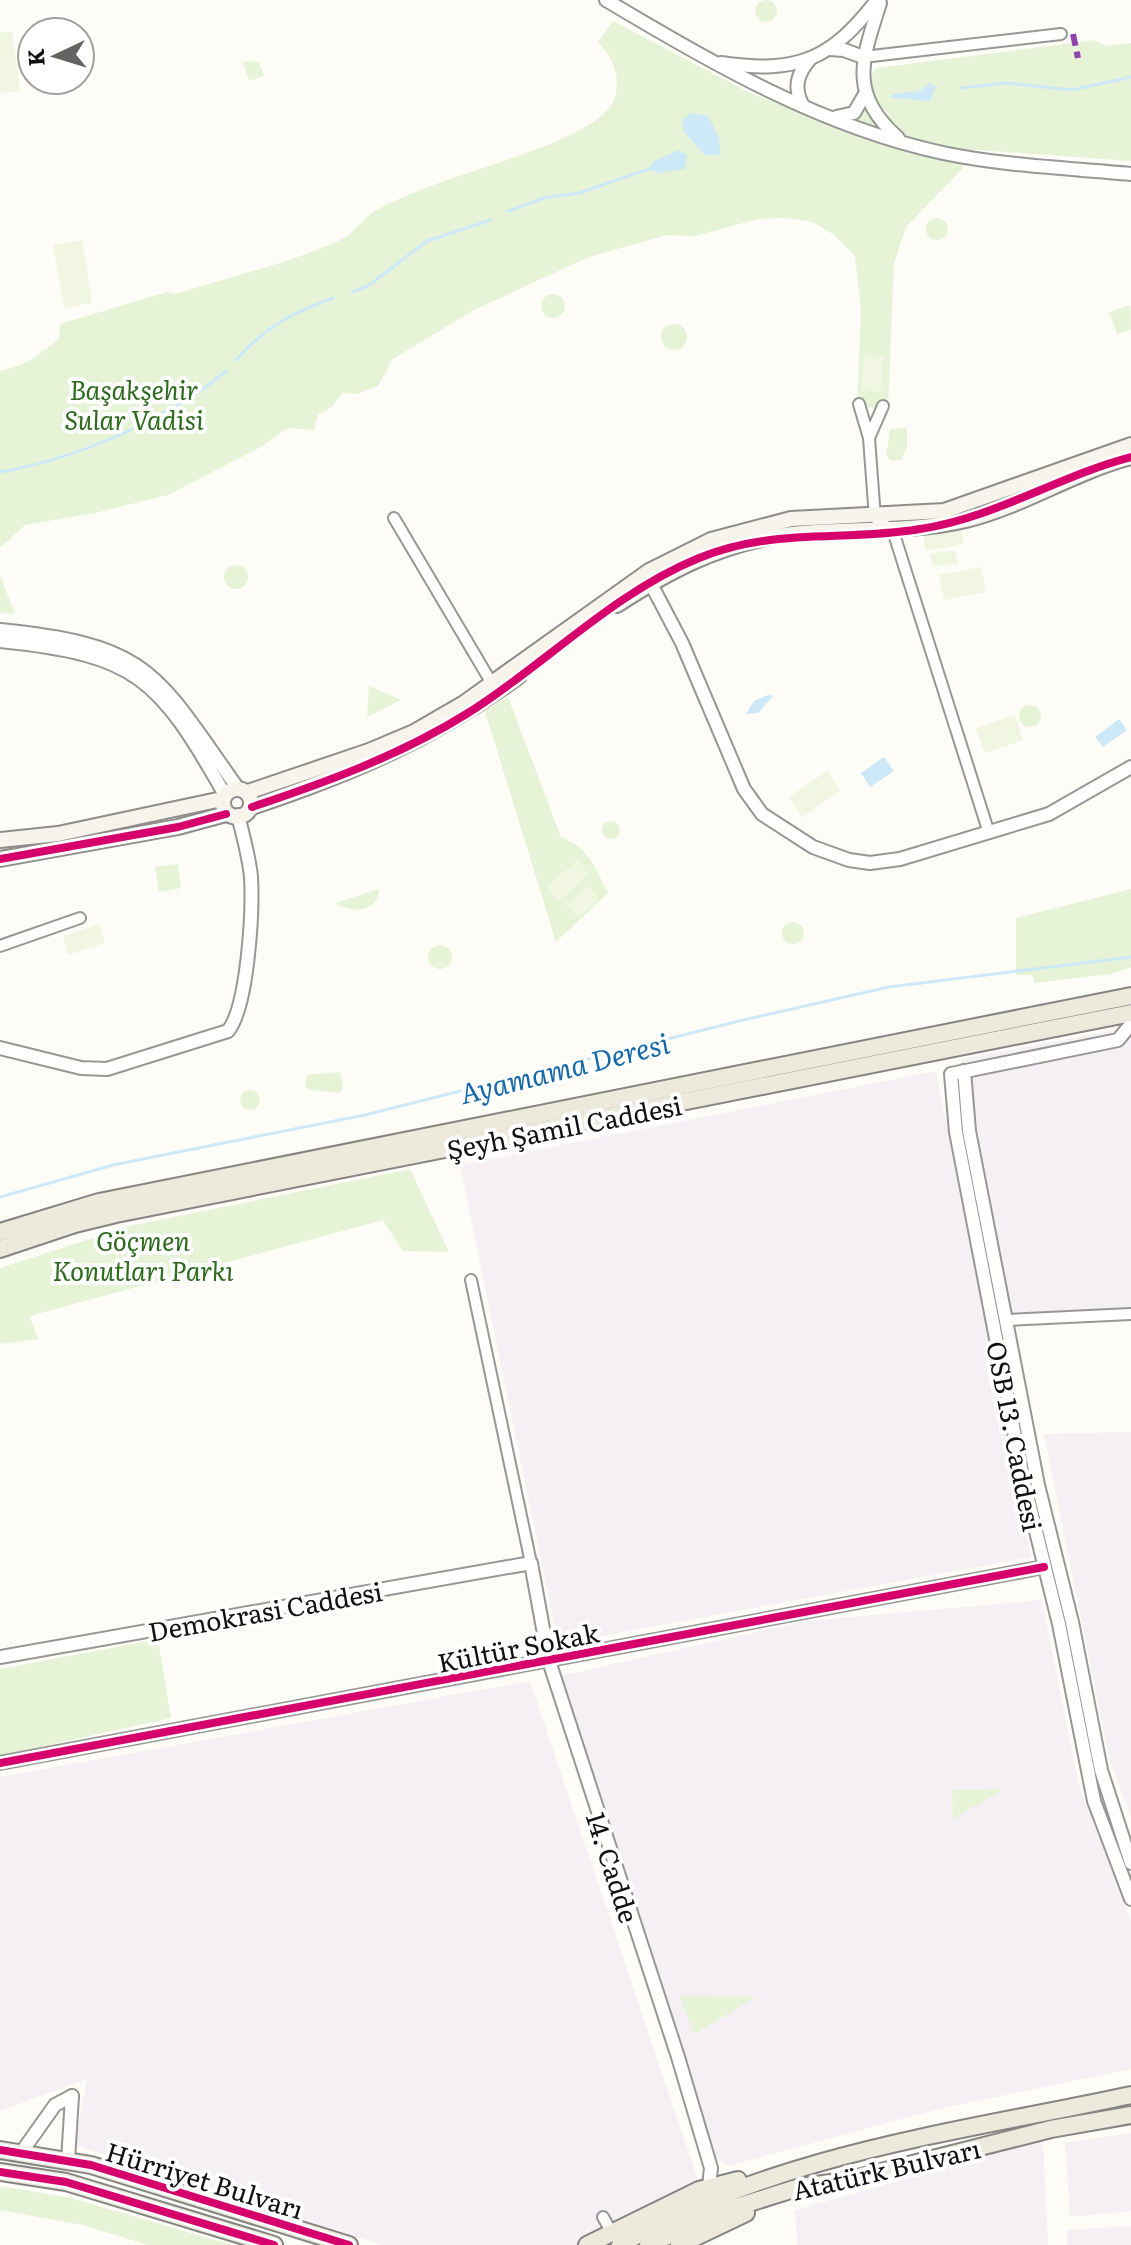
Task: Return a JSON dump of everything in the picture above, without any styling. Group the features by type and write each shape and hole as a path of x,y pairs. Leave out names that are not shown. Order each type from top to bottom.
{"main road":[{"path":"0,859 232,815 385,758 468,713 495,688 649,571 711,540 791,519 875,518 944,511 969,505 1093,456 1131,445"},
{"path":"0,840 58,834 233,794 355,757 414,732 495,688 651,584 699,558 740,544 776,537 893,531 970,519 1096,467 1131,457"},
{"path":"233,794 252,807"},
{"path":"232,815 233,794"},
{"name":"Şeyh Şamil Caddesi","path":"0,1232 99,1202 1131,996"},
{"name":"Şeyh Şamil Caddesi","path":"0,1249 116,1214 1131,1013"},
{"path":"599,2245 775,2177 947,2132 1131,2095"},
{"name":"Atatürk Bulvarı","path":"648,2245 717,2213 800,2187 846,2181 1051,2129 1131,2115"},
{"name":"Hürriyet Bulvarı","path":"0,2150 68,2161 152,2183 349,2245"},
{"name":"Hürriyet Bulvarı","path":"0,2172 66,2182 274,2245"},
{"path":"587,2245 616,2239 717,2184 775,2177"},
{"path":"679,2245 800,2187"}],"street":[{"path":"606,0 710,61 803,106 903,142 986,160 1131,174"},
{"path":"710,61 764,66 810,59 830,49 855,30 879,0"},
{"path":"879,0 863,57 865,94 880,120 903,142"},
{"path":"830,49 849,51 863,57 1061,34"},
{"path":"803,106 797,85 802,69 810,59"},
{"path":"831,117 854,113 865,94"},
{"path":"859,404 869,438 875,518 893,531 989,833"},
{"path":"869,438 883,406"},
{"path":"394,518 495,688"},
{"path":"651,584 682,643 728,757 762,814 813,847 849,860 870,863 900,859 1049,814 1131,767"},
{"path":"0,630 83,641 108,649 141,667 180,704 233,794"},
{"path":"0,641 93,655 137,676 171,707 233,794"},
{"path":"0,1048 81,1068 107,1069 228,1031 239,1006 251,911 251,875 232,815"},
{"path":"0,946 80,918"},
{"path":"964,1071 1118,1040 1131,1024"},
{"name":"OSB 13. Caddesi","path":"964,1071 969,1131 1038,1485 1072,1622 1091,1756 1044,1567 956,1132 951,1074 964,1071"},
{"path":"471,1280 531,1563"},
{"path":"992,1316 1007,1320 1131,1314"},
{"name":"Demokrasi Caddesi","path":"0,1657 531,1563"},
{"name":"14. Cadde","path":"531,1563 549,1661 717,2184"},
{"name":"Kültür Sokak","path":"0,1763 1044,1567"},
{"path":"1091,1756 1131,1863"},
{"path":"1095,1773 1094,1801 1131,1899"},
{"path":"21,2153 55,2105 72,2096 68,2161"},
{"path":"603,2217 616,2239"}],"shaded area":[{"path":"1131,1027 1131,1308 1005,1314 962,1059"},
{"path":"936,1071 1031,1557 558,1644 460,1165"},
{"path":"1131,1432 1131,1818 1109,1758 1044,1434"},
{"path":"1042,1600 1079,1786 1131,1922 1131,2069 939,2109 728,2166 714,2155 556,1677 805,1621"},
{"path":"530,1681 698,2180 577,2245 382,2245 75,2145 87,2079 0,2111 0,1777"},
{"path":"1131,2133 1131,2211 1070,2217 1065,2143"},
{"path":"1043,2140 1048,2245 797,2245 795,2210"},
{"path":"1131,2226 1131,2245 1067,2245 1067,2230"}],"green space":[{"path":"766,0 774,3 777,11 774,19 766,22 758,19 755,11 758,3"},
{"name":"Başakşehir Sular Vadisi","path":"613,21 748,92 842,127 869,104 871,79 877,68 1095,40 1105,46 1131,43 1131,161 964,149 963,168 906,227 894,263 888,409 857,406 861,310 855,256 834,235 813,222 786,218 758,219 695,236 667,235 589,257 474,310 393,359 378,386 358,394 342,393 333,406 318,415 314,430 288,428 259,448 168,495 95,513 25,525 0,548 0,371 24,363 52,345 59,339 60,324 167,292 175,294 319,249 343,238 370,214 395,201 576,132 596,120 614,100 616,73 609,56 598,42"},
{"path":"12,31 16,91 0,93 0,33"},
{"path":"243,61 259,62 264,76 249,81"},
{"path":"937,218 948,229 937,240 926,229"},
{"path":"82,240 92,303 64,308 53,245"},
{"path":"553,294 562,297 565,306 562,315 553,318 544,315 541,306 544,297"},
{"path":"1130,305 1131,329 1117,334 1109,312"},
{"path":"674,324 683,328 687,337 683,346 674,350 665,346 661,337 665,328"},
{"path":"864,355 884,357 880,392 861,390"},
{"path":"907,428 907,448 901,460 891,461 886,456 890,429"},
{"path":"961,527 964,544 926,551 923,534"},
{"path":"955,550 958,563 933,567 930,554"},
{"path":"236,565 245,568 248,577 245,586 236,589 227,586 224,577 227,568"},
{"path":"981,567 986,592 944,600 939,575"},
{"path":"0,575 15,614 0,613"},
{"path":"369,686 401,700 367,717"},
{"path":"508,697 561,837 585,853 608,893 556,942 485,711"},
{"path":"1030,705 1038,708 1041,716 1038,724 1030,727 1022,724 1019,716 1022,708"},
{"path":"1015,715 1023,740 984,753 976,728"},
{"path":"827,771 840,791 802,817 789,797"},
{"path":"611,821 620,830 611,839 602,830"},
{"path":"577,860 589,874 559,901 547,887"},
{"path":"178,864 181,888 159,892 155,867"},
{"path":"587,885 599,899 578,918 566,905"},
{"path":"379,889 374,903 362,909 348,909 335,903"},
{"path":"1131,889 1131,967 1111,974 1034,983 1033,975 1016,975 1016,918"},
{"path":"793,922 801,925 804,933 801,941 793,944 785,941 782,933 785,925"},
{"path":"99,924 105,943 68,955 63,936"},
{"path":"440,945 448,949 452,957 448,965 440,969 432,965 428,957 432,949"},
{"path":"340,1072 343,1086 340,1093 309,1090 305,1086 307,1075"},
{"path":"250,1090 257,1093 260,1100 257,1107 250,1110 243,1107 240,1100 243,1093"},
{"name":"Göçmen Konutları Parkı","path":"410,1169 449,1252 403,1251 383,1220 30,1316 38,1339 0,1344 0,1268 130,1226"},
{"path":"158,1639 171,1718 0,1756 0,1669"},
{"path":"1005,1789 953,1819 952,1790"},
{"path":"680,1996 756,1997 694,2034"},
{"path":"0,2186 71,2198 232,2245 148,2245 83,2225 0,2210"}],"water":[{"path":"930,83 936,87 930,101 891,98 893,94 920,91"},
{"path":"691,113 708,116 719,137 720,155 705,155 684,132 682,121"},
{"path":"678,150 687,155 685,169 657,173 649,169 653,162"},
{"path":"773,696 758,713 746,714 754,701"},
{"path":"1119,719 1127,730 1103,747 1095,737"},
{"path":"884,757 894,771 870,787 861,773"}],"waterway":[{"path":"961,88 1006,83 1072,90 1131,77"},
{"path":"509,211 544,198 579,193 649,169"},
{"path":"352,292 368,286 427,241 491,220"},
{"path":"236,360 280,322 333,298"},
{"path":"0,472 59,458 119,435 177,406 226,371"},
{"name":"Ayamama Deresi","path":"0,1197 113,1165 365,1115 739,1021 889,987 1131,957"}],"marked path":[{"path":"1073,34 1078,58"}],"cycle path":[{"path":"252,807 363,766 443,728 497,694 638,590 699,558 755,542 892,533 948,524 1131,457"},
{"path":"0,859 178,827 226,814"},
{"path":"0,1763 1044,1567"},
{"path":"0,2150 91,2165 349,2245"},
{"path":"0,2172 66,2182 274,2245"}]}
